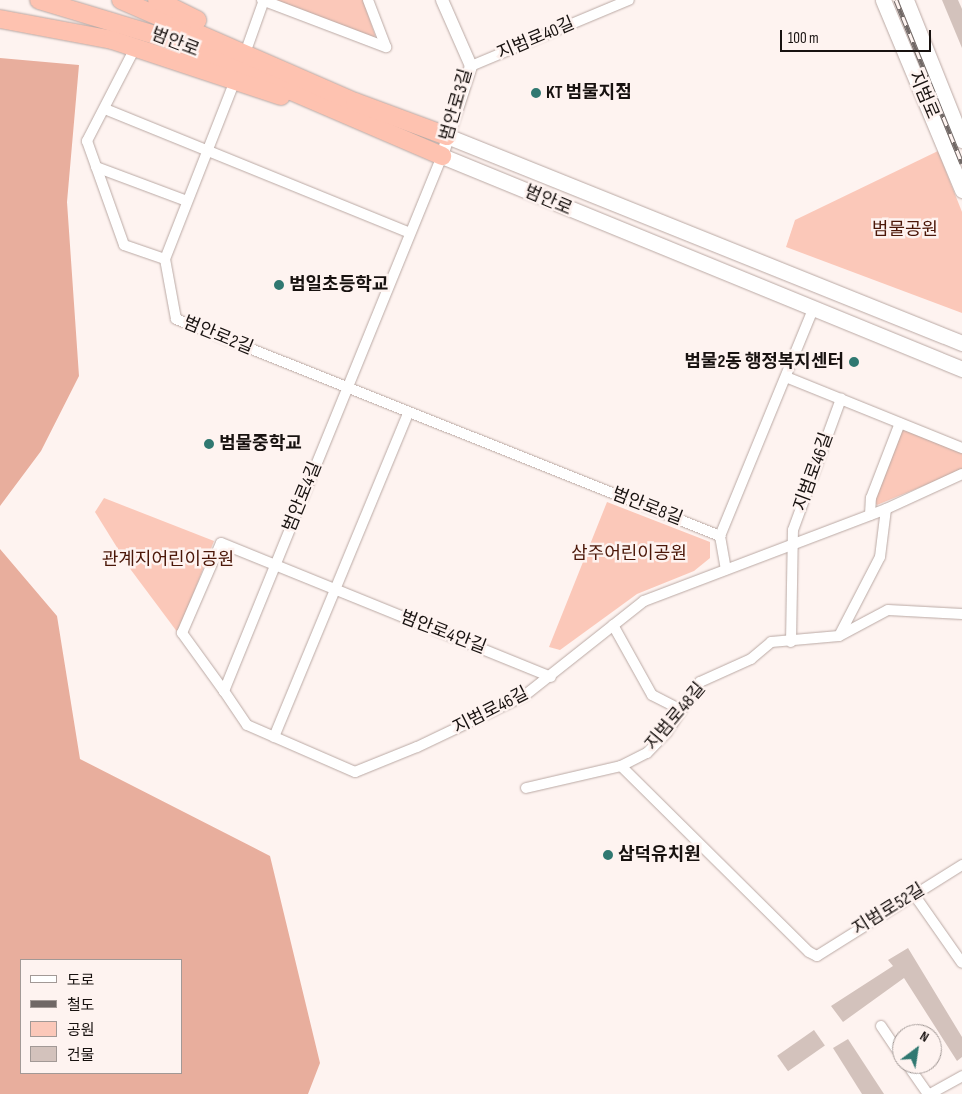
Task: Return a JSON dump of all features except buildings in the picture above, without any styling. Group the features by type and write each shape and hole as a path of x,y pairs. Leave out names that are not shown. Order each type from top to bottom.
{"highway":[{"name":"범안로","path":"39,0 135,28 332,108 442,156"},
{"name":"범안로","path":"121,0 355,102 447,136"},
{"path":"158,0 355,102"},
{"path":"0,19 135,48 234,83 332,108"}],"main road":[{"name":"지범로","path":"883,0 962,190"},
{"path":"906,0 962,140"},
{"name":"범안로","path":"447,136 962,344"},
{"name":"범안로","path":"442,156 962,369"},
{"path":"938,335 962,332"}],"street":[{"path":"248,45 263,0 386,47 368,0"},
{"name":"범안로3길","path":"442,0 472,66 447,136 442,156"},
{"name":"지범로40길","path":"472,66 629,0"},
{"name":"범안로","path":"135,48 87,141 124,245 165,259"},
{"path":"165,259 234,83"},
{"path":"105,109 208,148 410,233"},
{"name":"범안로4길","path":"224,691 442,156"},
{"path":"96,167 187,202"},
{"name":"범안로2길","path":"165,259 176,319 346,389"},
{"path":"726,569 720,536 813,309"},
{"path":"786,376 962,448"},
{"name":"범안로8길","path":"346,389 720,536"},
{"name":"지범로46길","path":"791,642 790,545 841,399"},
{"path":"224,691 247,725 274,737 408,413"},
{"path":"870,515 871,498 900,423"},
{"name":"지범로46길","path":"274,737 355,772 482,718 551,677 613,625 644,602 886,509 962,474"},
{"path":"839,636 880,557 886,509"},
{"name":"범안로4안길","path":"224,691 182,633 221,543 551,677"},
{"name":"지범로48길","path":"526,788 621,766 647,754 667,732 679,709 700,682 729,672 770,642 791,642 839,636 888,610 962,614"},
{"path":"613,625 652,695 679,709"},
{"name":"지범로52길","path":"621,766 809,952 817,956 914,893 962,865"},
{"path":"914,893 962,963"},
{"path":"880,1026 892,1043"},
{"path":"914,1074 929,1094 962,1076"}],"green space":[{"path":"274,0 363,0 375,35 374,38"},
{"name":"범물공원","path":"938,151 962,212 962,313 786,247 795,220"},
{"path":"902,427 962,451 962,470 877,505 873,501"},
{"name":"관계지어린이공원","path":"104,498 214,541 178,633 131,570 95,512"},
{"name":"삼주어린이공원","path":"607,502 710,542 710,558 694,571 637,594 560,650 549,647"}],"shaded area":[{"path":"0,58 79,65 67,202 79,376 41,451 0,506"},
{"path":"0,549 57,616 80,759 270,856 320,1063 308,1094 0,1094"}],"railway":[{"path":"896,0 962,163"}],"place":[{"name":"KT 범물지점","path":"536,93"},
{"name":"범일초등학교","path":"279,285"},
{"name":"범물2동 행정복지센터","path":"854,362"},
{"name":"범물중학교","path":"209,444"},
{"name":"삼덕유치원","path":"608,855"}]}
